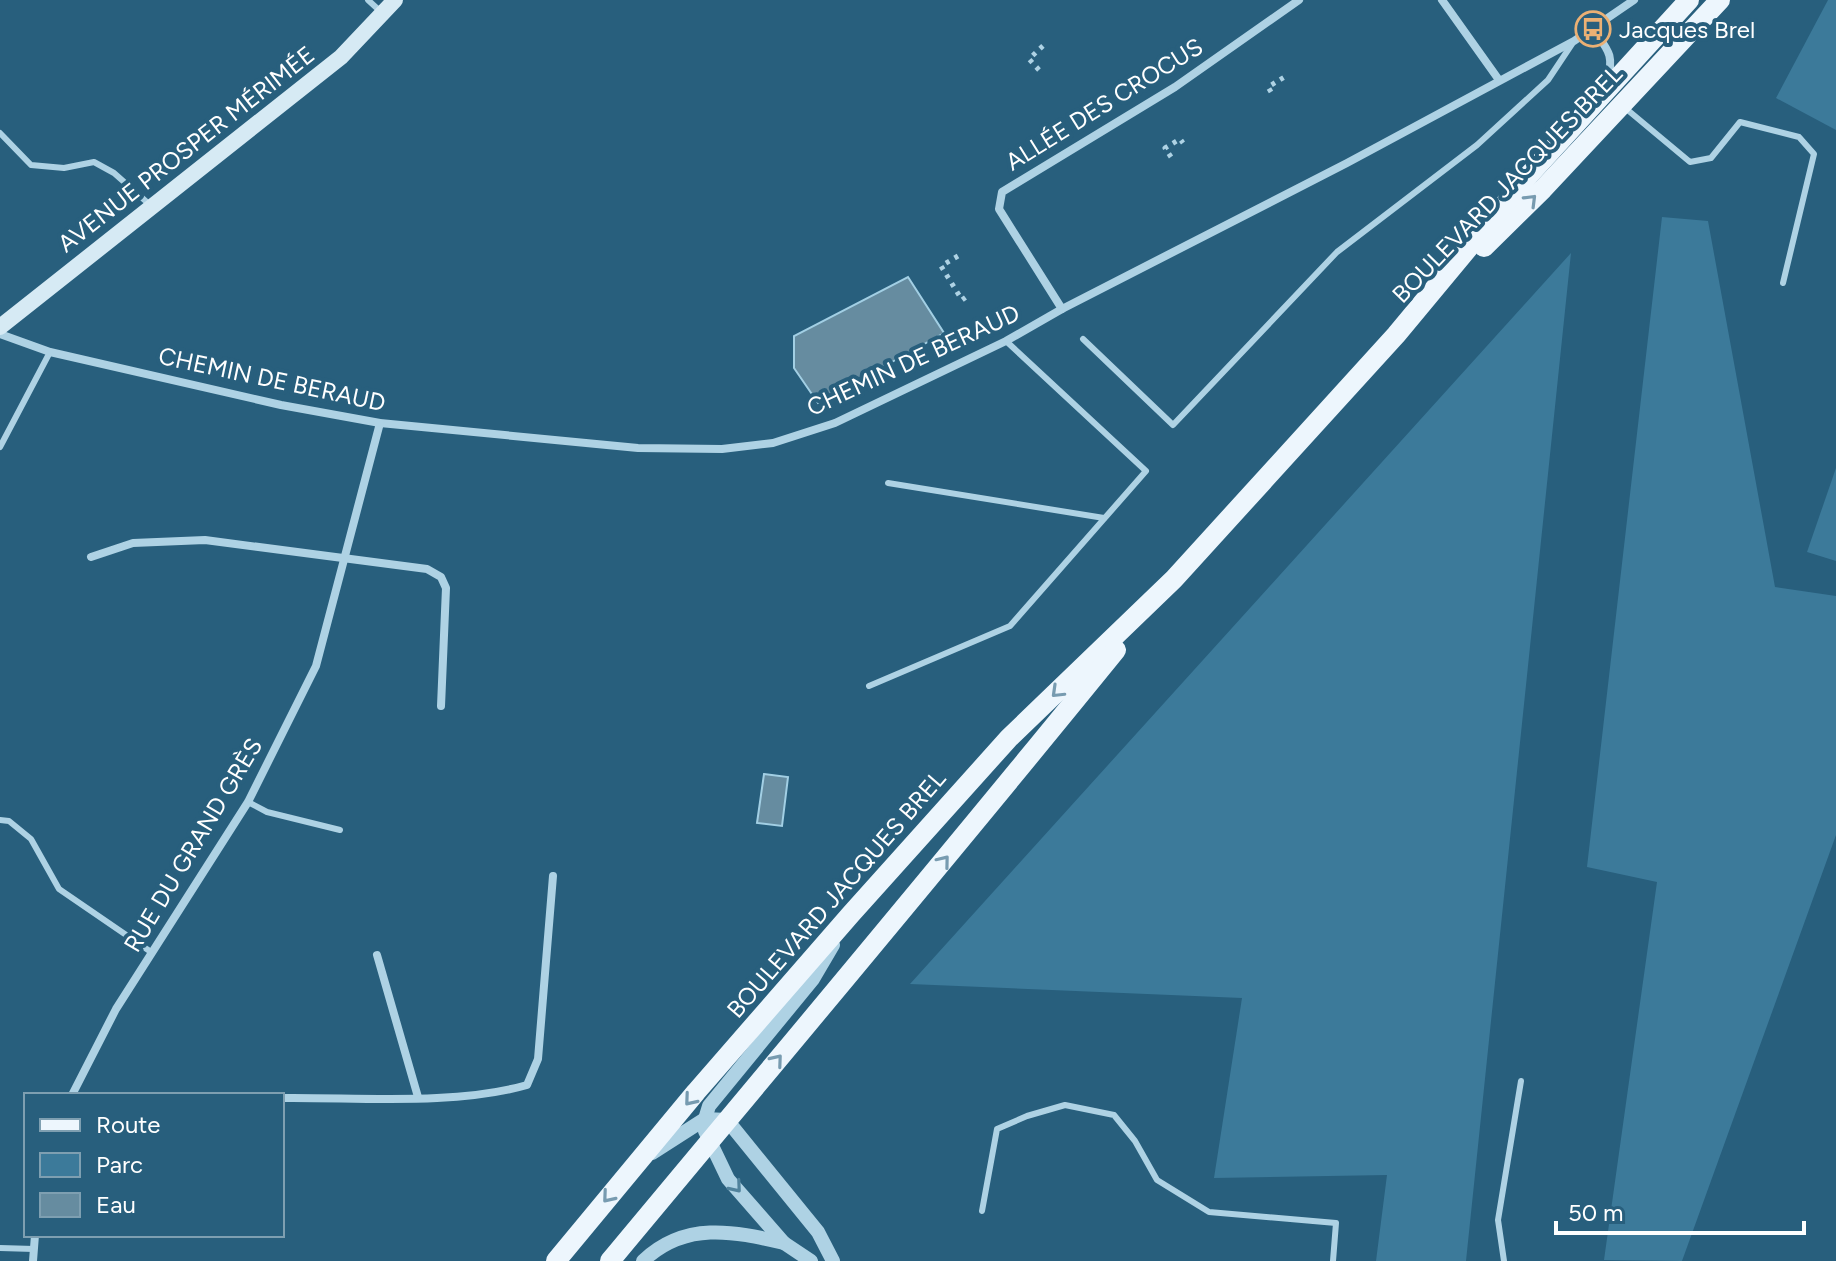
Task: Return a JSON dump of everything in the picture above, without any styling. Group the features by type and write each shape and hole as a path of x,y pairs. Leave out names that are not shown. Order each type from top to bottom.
{"main road":[{"name":"AVENUE PROSPER MÉRIMÉE","path":"0,327 341,57 395,0"},
{"name":"BOULEVARD JACQUES BREL","path":"610,1261 901,914 1174,579 1396,335 1529,175 1689,0"},
{"name":"BOULEVARD JACQUES BREL","path":"1396,335 1543,189 1720,0"},
{"name":"BOULEVARD JACQUES BREL","path":"556,1261 851,914 1009,738 1174,579"}],"street":[{"name":"ALLÉE DES CROCUS","path":"1062,309 999,209 1002,192 1175,87 1299,0"},
{"path":"1442,0 1499,80"},
{"name":"CHEMIN DE BERAUD","path":"0,334 50,352 281,405 380,423 638,448 722,449 773,443 835,423 1006,341 1574,41 1634,0"},
{"path":"1593,29 1610,53 1611,68 1605,90"},
{"name":"RUE DU GRAND GRÈS","path":"73,1093 116,1009 248,802 316,666 380,423"},
{"path":"91,557 133,543 205,540 427,569 441,577 446,588 441,706"},
{"path":"284,1098 497,1093 527,1085 538,1059 553,876"},
{"path":"811,1261 784,1243 728,1179 710,1141 705,1119 709,1106 813,979 851,914"},
{"path":"377,955 418,1097"},
{"path":"638,1162 705,1119 727,1120 818,1232 833,1261"},
{"path":"544,1261 577,1233"},
{"path":"643,1261 653,1252 688,1234 746,1234 784,1243"},
{"path":"33,1261 35,1237"}],"lane":[{"path":"368,0 383,13"},
{"path":"1083,339 1173,425 1337,252 1477,145 1548,80 1574,41"},
{"path":"1621,105 1690,162 1711,158 1740,122 1799,137 1814,154 1783,283"},
{"path":"0,133 31,165 64,168 94,162 114,173 152,207"},
{"path":"869,686 1010,626 1146,471 1006,341"},
{"path":"0,447 50,352"},
{"path":"888,483 1104,518"},
{"path":"248,802 267,812 340,830"},
{"path":"0,820 9,821 31,839 59,889 151,952"},
{"path":"1504,1261 1498,1220 1521,1081"},
{"path":"982,1211 997,1129 1065,1105 1114,1115 1135,1141 1157,1180 1209,1212 1336,1223 1333,1261"},
{"path":"0,1248 34,1249"}],"path":[{"path":"1039,70 1029,59 1047,42"},
{"path":"1271,92 1268,87 1286,76"},
{"path":"1171,157 1165,148 1180,139 1183,143"},
{"path":"958,256 941,266 962,300 966,297"}],"green space":[{"path":"1828,0 1836,0 1836,130 1776,98"},
{"path":"1662,217 1708,221 1775,587 1836,596 1836,835 1682,1261 1604,1260 1657,882 1587,867"},
{"path":"1571,253 1466,1261 1376,1261 1387,1175 1214,1178 1242,998 910,984"},
{"path":"1836,468 1836,561 1807,552"}],"water":[{"path":"908,277 944,333 818,403 794,368 794,336"},
{"path":"764,774 788,777 782,826 757,823"}],"place":[{"name":"Jacques Brel","path":"1593,29"}]}
